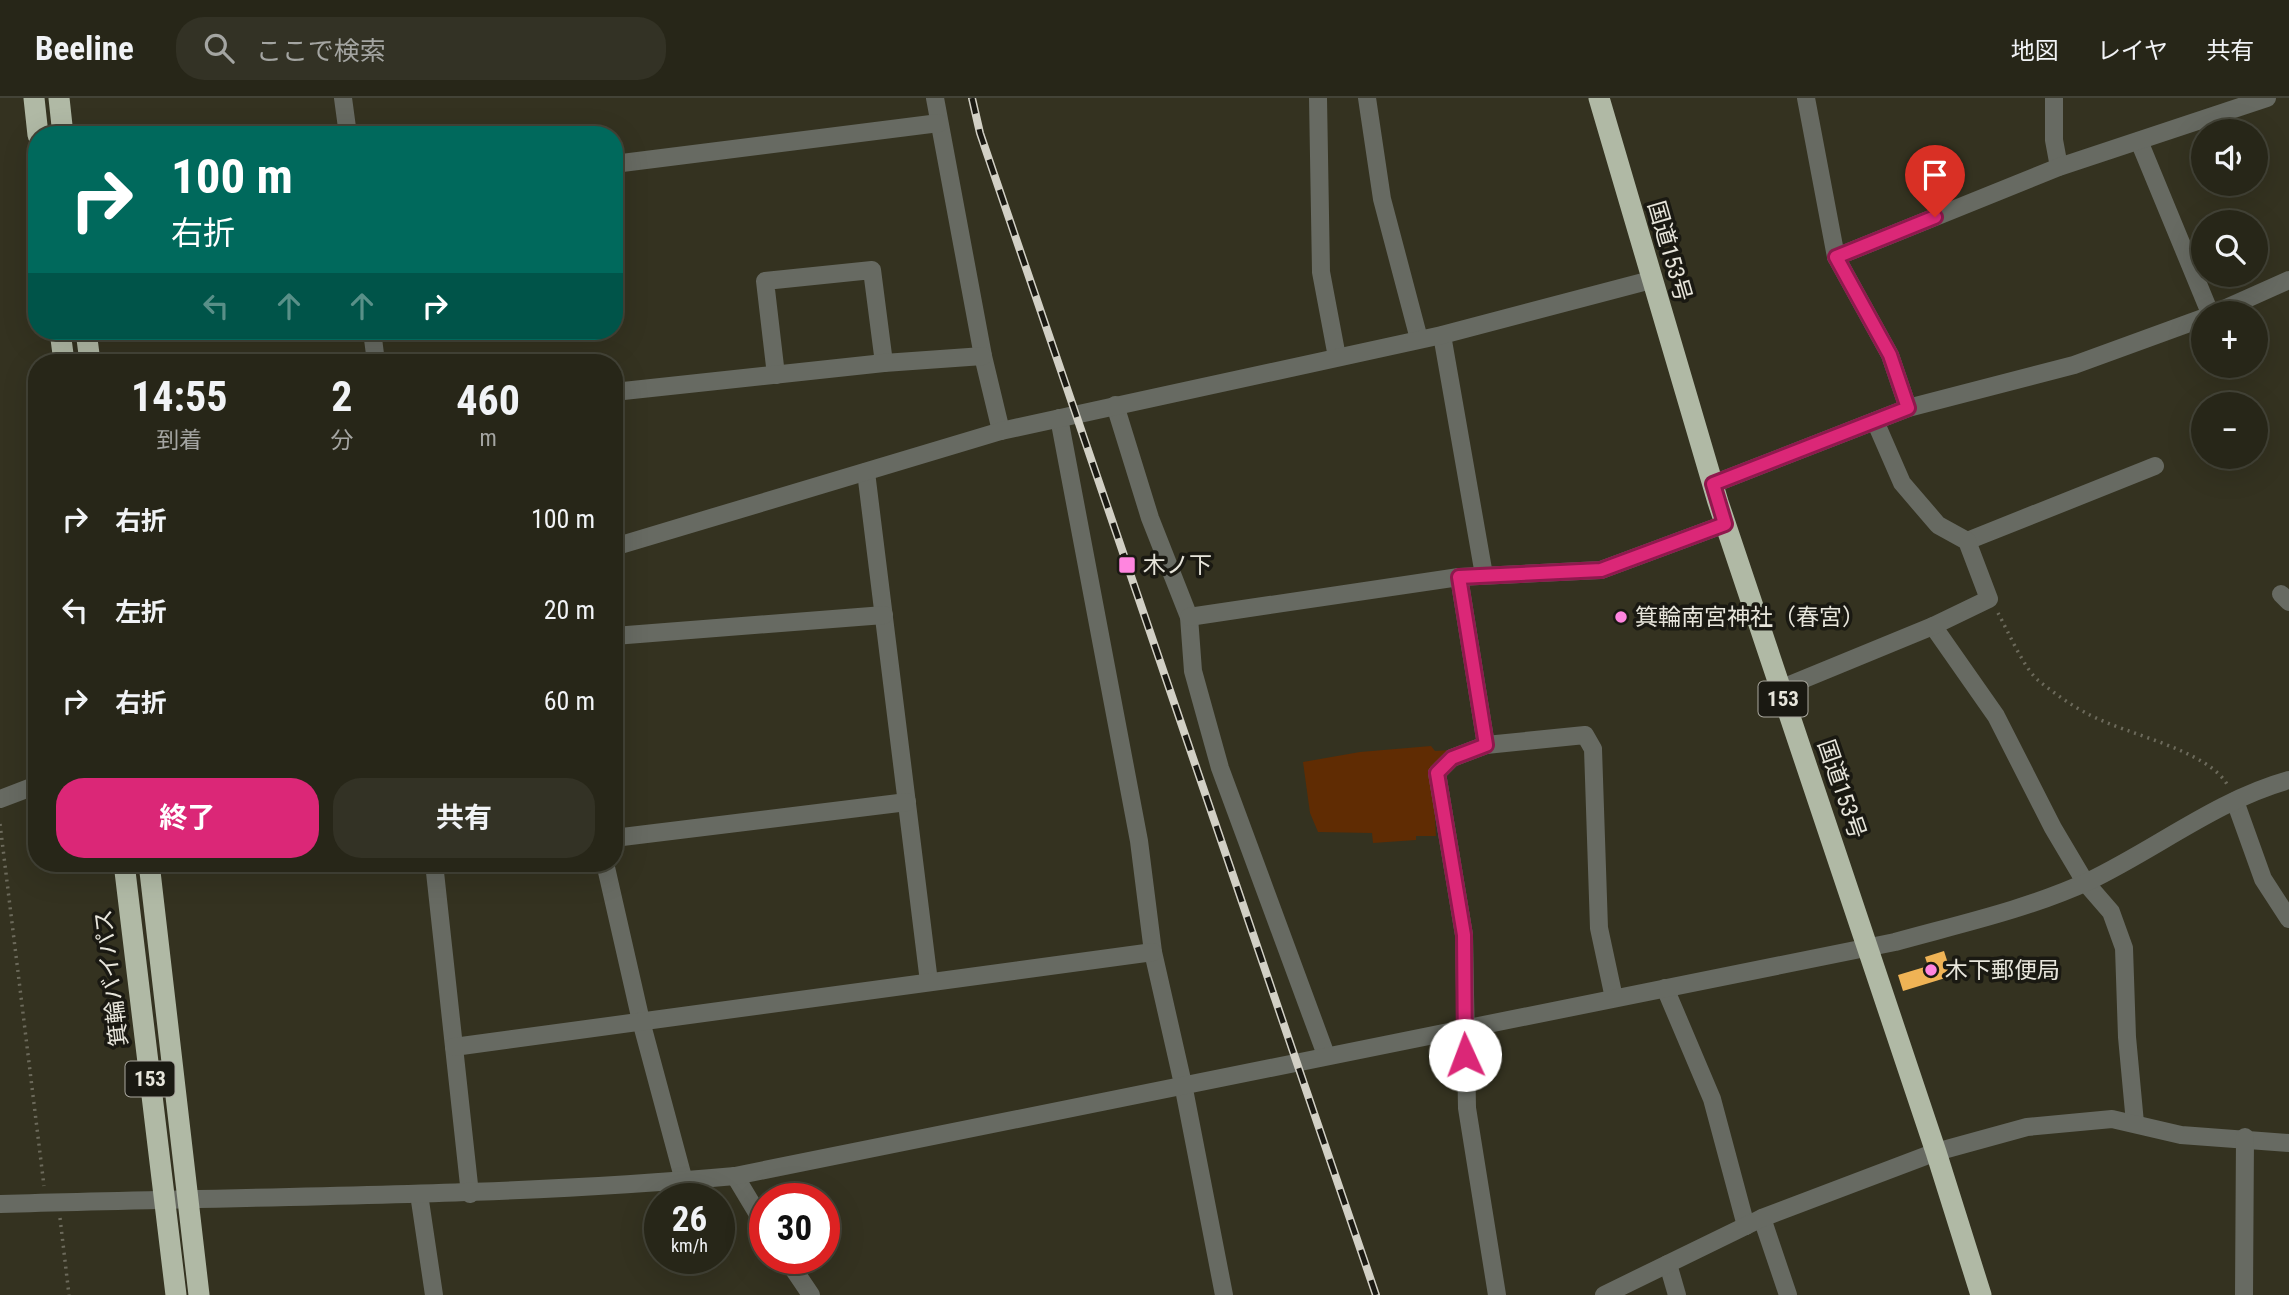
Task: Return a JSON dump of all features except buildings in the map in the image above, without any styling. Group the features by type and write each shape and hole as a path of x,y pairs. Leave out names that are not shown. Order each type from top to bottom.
{"highway":[{"path":"34,98 37,126"},
{"path":"59,98 62,126"},
{"name":"国道153号","path":"1599,98 1725,524 1869,949 1981,1295"},
{"name":"箕輪バイパス","path":"125,872 176,1295"},
{"name":"153","path":"150,872 199,1295"}],"street":[{"path":"343,98 347,126"},
{"path":"935,98 983,356 1001,431"},
{"path":"1318,98 1321,272 1337,357"},
{"path":"1367,98 1382,199 1419,339"},
{"path":"1806,98 1836,257 1890,355 1908,408"},
{"path":"2054,98 2054,140 2059,167"},
{"path":"1836,257 2059,167 2267,98"},
{"path":"623,163 939,122"},
{"path":"2138,141 2207,301"},
{"path":"776,375 765,281 873,270 884,363"},
{"path":"623,544 1001,431 1442,335 1651,280"},
{"path":"2240,301 2289,280"},
{"path":"1713,484 1908,408 2074,365 2191,322"},
{"path":"1442,335 1485,575"},
{"path":"623,392 884,363 983,356"},
{"path":"1115,405 1150,518 1189,617 1193,671 1220,768 1326,1055"},
{"path":"1059,418 1139,841 1153,952 1183,1084 1224,1295"},
{"path":"1780,689 1933,626 1989,599 1967,541 1938,525 1902,483 1875,421"},
{"path":"1967,541 2155,466"},
{"path":"866,472 929,982"},
{"path":"1189,617 1459,577 1601,570 1725,524"},
{"path":"1459,577 1486,745"},
{"path":"623,635 884,615"},
{"path":"1933,626 1996,716 2053,828 2085,882 2111,912 2124,948 2127,1037 2135,1123"},
{"path":"1497,1295 1467,1108 1464,935 1437,773 1452,758 1486,745 1585,735 1594,749 1599,928 1614,998"},
{"path":"0,1204 470,1194 735,1176 1326,1055 1869,949 2023,906 2085,882 2235,801 2289,780"},
{"path":"0,799 28,788"},
{"path":"2235,801 2263,878 2289,919"},
{"path":"623,837 907,802"},
{"path":"435,872 470,1194"},
{"path":"607,872 641,1021 684,1181"},
{"path":"454,1046 1153,952"},
{"path":"1665,988 1712,1099 1745,1227"},
{"path":"1604,1295 1762,1218 1936,1152 2026,1127 2112,1119 2182,1135 2245,1137 2289,1143"},
{"path":"2244,1295 2245,1137"},
{"path":"735,1176 749,1199"},
{"path":"419,1194 434,1295"},
{"path":"1762,1218 1788,1295"},
{"path":"1668,1264 1677,1295"},
{"path":"797,1274 811,1295"}],"path":[{"path":"1989,599 2036,680 2087,714 2143,739 2192,754 2221,773 2235,801"},
{"path":"0,824 53,1202 69,1295"}],"shaded area":[{"path":"1431,746 1435,751 1466,749 1432,769 1436,836 1416,836 1416,840 1373,843 1372,833 1318,832 1310,813 1303,762 1360,752"}],"railway":[{"path":"972,98 980,133 1376,1295"}],"place":[{"name":"木ノ下","path":"1127,565"},
{"name":"箕輪南宮神社（春宮）","path":"1621,617"},
{"name":"木下郵便局","path":"1931,970"}],"route":[{"path":"1465,1055 1464,935 1437,773 1443,764 1452,758 1486,745 1459,577 1601,570 1725,524 1713,484 1908,408 1890,355 1836,257 1935,217"}]}
